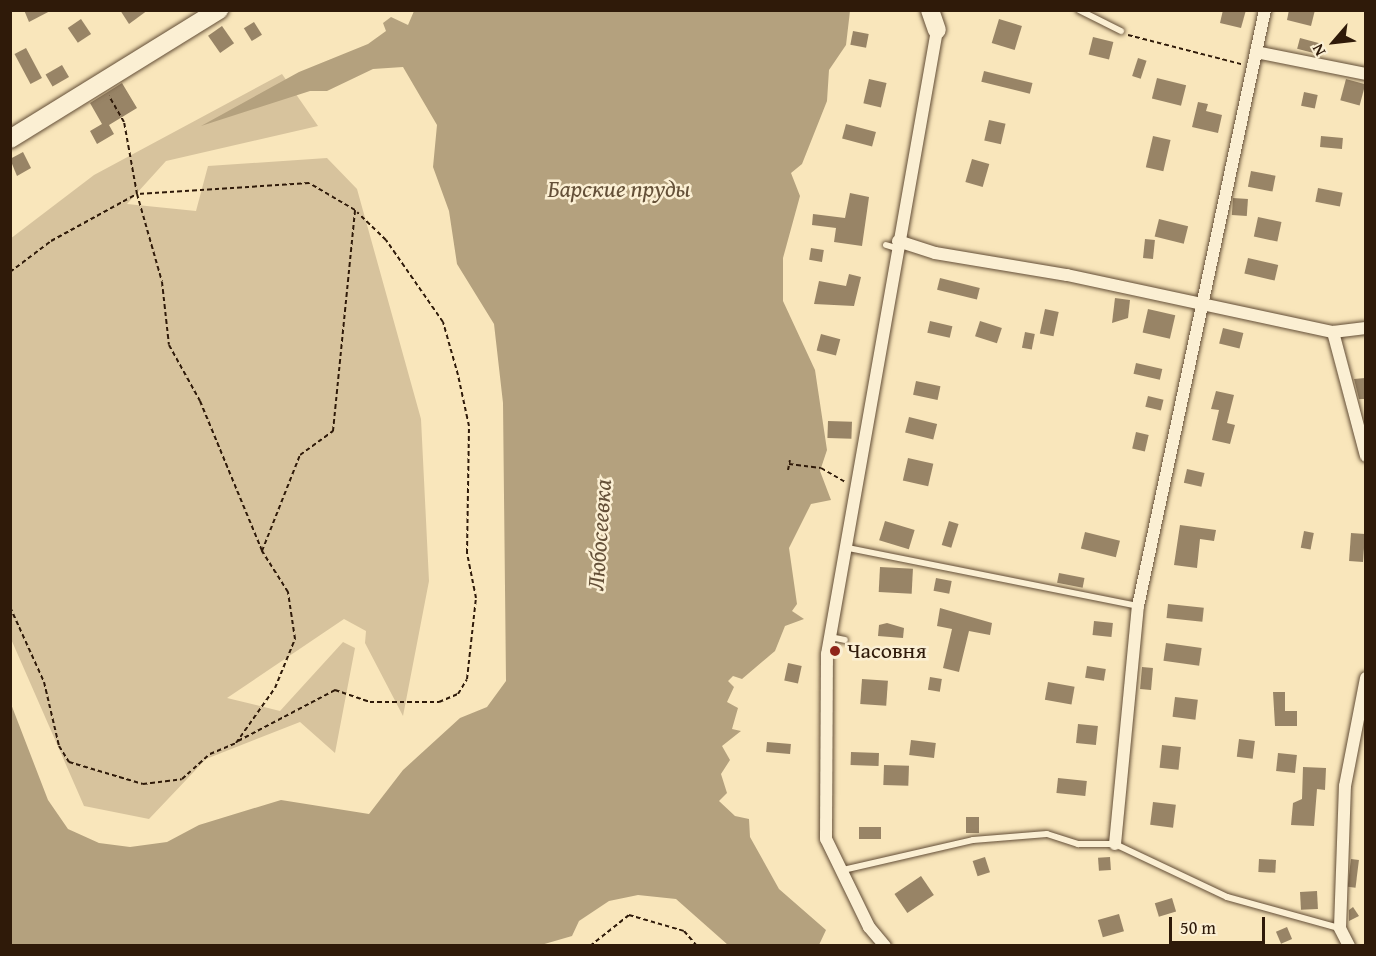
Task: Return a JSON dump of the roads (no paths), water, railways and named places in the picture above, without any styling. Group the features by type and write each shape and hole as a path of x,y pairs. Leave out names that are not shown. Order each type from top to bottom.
{"street":[{"path":"10,139 219,10"},
{"path":"930,10 937,30"},
{"path":"885,945 869,927 826,839 830,637 859,486 893,244 941,10"},
{"path":"1115,844 1138,606 1265,10"},
{"path":"1256,52 1365,74"},
{"path":"893,244 1201,303 1333,332 1365,328"},
{"path":"1333,332 1365,456"},
{"path":"1349,945 1340,928 1345,786 1365,678"}],"lane":[{"path":"1079,10 1121,31"},
{"path":"848,548 1138,606"},
{"path":"830,637 845,640"},
{"path":"843,870 973,840 1047,834 1078,844 1115,844 1227,897 1340,928"}],"water":[{"name":"Барские пруды","path":"414,11 850,11 846,45 829,70 827,101 802,164 791,173 800,196 783,258 783,301 815,370 827,450 820,471 831,500 811,504 789,548 797,604 792,611 804,619 785,626 775,651 742,679 733,676 728,681 734,687 727,702 738,708 732,729 741,731 722,746 730,760 721,774 727,793 719,801 735,816 749,819 750,837 779,889 826,930 819,945 728,945 676,899 638,895 609,901 579,921 572,936 541,945 11,945 11,704 48,800 68,829 99,843 130,847 167,842 199,825 281,800 369,814 403,770 460,718 487,707 506,681 503,403 494,324 457,264 449,211 433,167 437,125 403,67 373,69 327,91 310,91 201,126 299,72 368,44 386,31 383,23 391,17 408,25"}],"place":[{"name":"Часовня","path":"835,651"}],"water label":[{"name":"Любосеевка","path":"599,535"}]}
